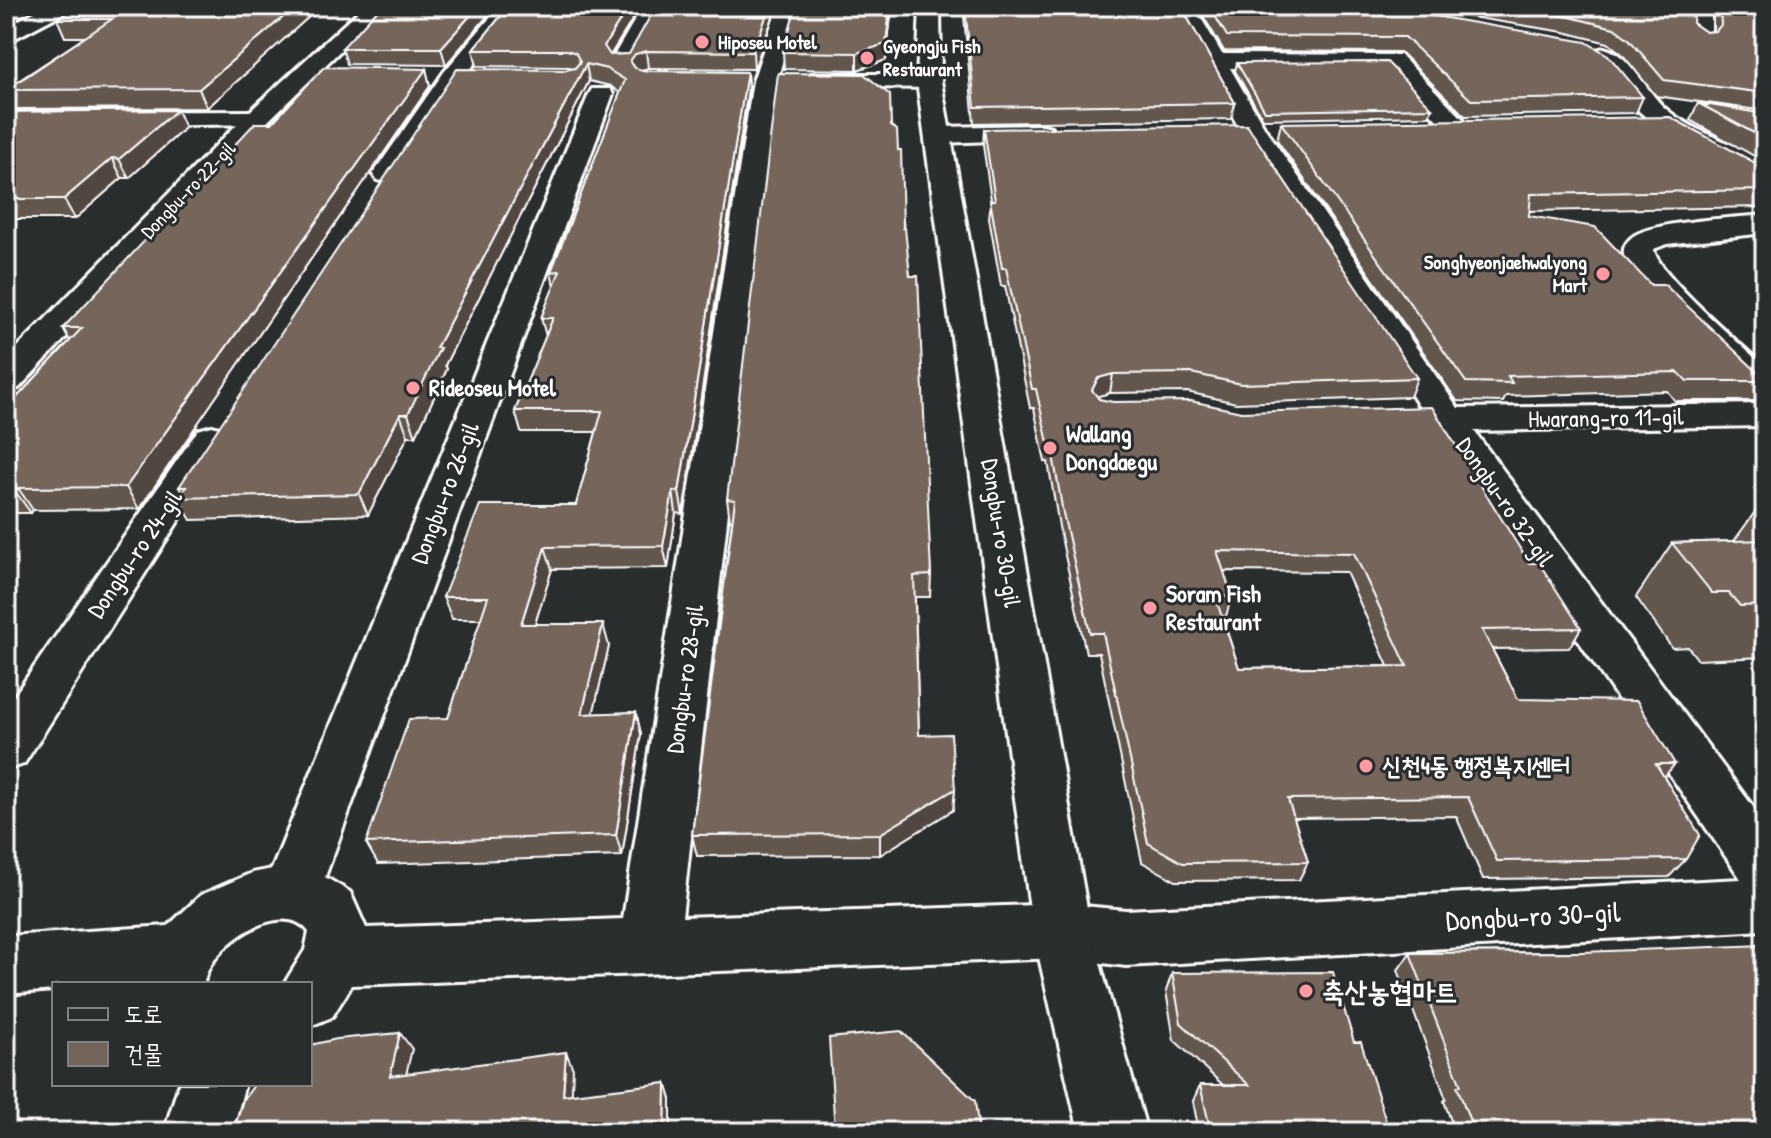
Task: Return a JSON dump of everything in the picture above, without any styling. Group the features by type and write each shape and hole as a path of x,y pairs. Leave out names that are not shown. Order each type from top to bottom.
{"street":[{"path":"6,36 62,6"},
{"name":"Dongbu-ro 22-gil","path":"6,380 256,119 376,6"},
{"path":"373,196 452,77 511,6"},
{"name":"Dongbu-ro 26-gil","path":"291,893 610,79 653,6"},
{"name":"Dongbu-ro 28-gil","path":"649,945 750,81 788,6"},
{"name":"Dongbu-ro 30-gil","path":"930,6 929,81 940,135 1062,931 1113,1132"},
{"name":"Dongbu-ro 32-gil","path":"1184,6 1253,130 1444,416 1765,867"},
{"path":"1700,38 1701,6"},
{"path":"1587,47 1612,61 1641,113 1706,142 1765,176"},
{"path":"1214,61 1392,60 1457,126"},
{"path":"302,74 332,75"},
{"path":"750,81 929,81"},
{"path":"1641,113 1704,112"},
{"path":"6,120 256,119"},
{"path":"1426,127 1488,126"},
{"path":"940,135 1069,133"},
{"path":"1706,142 1765,149"},
{"path":"1765,224 1662,235 1644,242 1639,248 1639,256 1669,294 1765,387"},
{"name":"Dongbu-ro 24-gil","path":"6,749 233,406"},
{"name":"Hwarang-ro 11-gil","path":"1394,413 1444,416 1765,415"},
{"path":"6,965 178,968 202,929 226,911 253,897 291,893 314,898 333,915 338,935 322,977 649,945 1062,931"},
{"name":"Dongbu-ro 30-gil","path":"1062,931 1126,938 1765,904"},
{"path":"198,1132 211,1086"}],"building":[{"path":"78,6 296,6 199,89 6,90 112,19 57,19"},
{"path":"381,6 479,6 441,48 342,48"},
{"path":"509,6 629,6 604,46 610,55 629,54 656,6 770,6 753,52 646,51 635,54 630,61 635,68 646,71 747,72 679,492 673,491 663,546 545,547 521,624 603,624 582,714 636,712 616,835 366,843 409,719 448,718 488,597 443,597 480,505 576,505 602,411 515,411 553,318 541,318 560,271 551,272 625,80 607,69 586,64 436,348 440,348 408,414 400,414 359,494 178,498 186,487 179,487 457,69 566,70 575,68 580,62 576,53 567,50 473,50"},
{"path":"796,6 890,6 886,44 857,53 783,52"},
{"path":"965,6 1181,6 1235,103 975,107"},
{"path":"1209,6 1383,6 1586,42 1608,55 1643,97 1471,100 1405,37 1227,36"},
{"path":"1498,6 1694,6 1693,23 1706,32 1716,31 1721,25 1720,6 1765,6 1765,93 1664,80 1629,39 1614,28 1570,17"},
{"path":"1387,62 1432,108 1265,111 1237,63"},
{"path":"324,67 426,69 126,487 18,488 6,491 6,409 82,328 63,328 255,123 272,123"},
{"path":"778,73 864,74 890,95 891,126 897,130 898,150 901,150 903,228 910,276 918,276 931,575 914,576 919,735 951,734 955,789 880,834 692,835 735,500 727,499"},
{"path":"1698,103 1765,114 1765,139"},
{"path":"177,110 119,159 112,158 64,199 6,199 6,112"},
{"path":"1670,117 1765,168 1765,190 1531,194 1529,216 1595,227 1651,285 1665,285 1765,381 1687,381 1678,372 1508,376 1512,383 1466,382 1281,123"},
{"path":"1247,125 1417,378 1241,384 1191,373 1113,374 1098,378 1092,390 1099,399 1113,402 1191,401 1241,412 1432,407 1529,563 1539,563 1581,628 1482,630 1518,699 1637,701 1675,764 1656,764 1700,835 1686,859 1497,861 1468,797 1288,799 1308,862 1183,863 1148,843 1103,633 1090,633 1051,443 1048,443 1036,389 1032,389 1006,268 1002,268 990,200 995,200 984,129","holes":["1217,551 1354,553 1407,666 1239,668 1215,596 1232,596"]},
{"path":"1765,540 1765,605 1740,606 1729,593 1712,593 1672,543"},
{"path":"1765,945 1765,1132 1474,1132 1457,1086 1461,1086 1410,953 1582,952"},
{"path":"1333,972 1354,1042 1361,1042 1389,1131 1211,1132 1200,1085 1249,1085 1181,1023 1172,973"},
{"path":"901,1031 975,1101 979,1132 835,1132 829,1038"},
{"path":"400,1033 390,1076 566,1052 563,1095 666,1083 665,1132 233,1132 243,1100 254,1086 312,1086 312,1045"}],"place":[{"name":"Hiposeu Motel","path":"702,42"},
{"name":"Gyeongju Fish Restaurant","path":"867,58"},
{"name":"Songhyeonjaehwalyong Mart","path":"1603,274"},
{"name":"Rideoseu Motel","path":"413,388"},
{"name":"Wallang Dongdaegu","path":"1050,448"},
{"name":"Soram Fish Restaurant","path":"1150,608"},
{"name":"신천4동 행정복지센터","path":"1366,766"},
{"name":"축산농협마트","path":"1306,991"}]}
